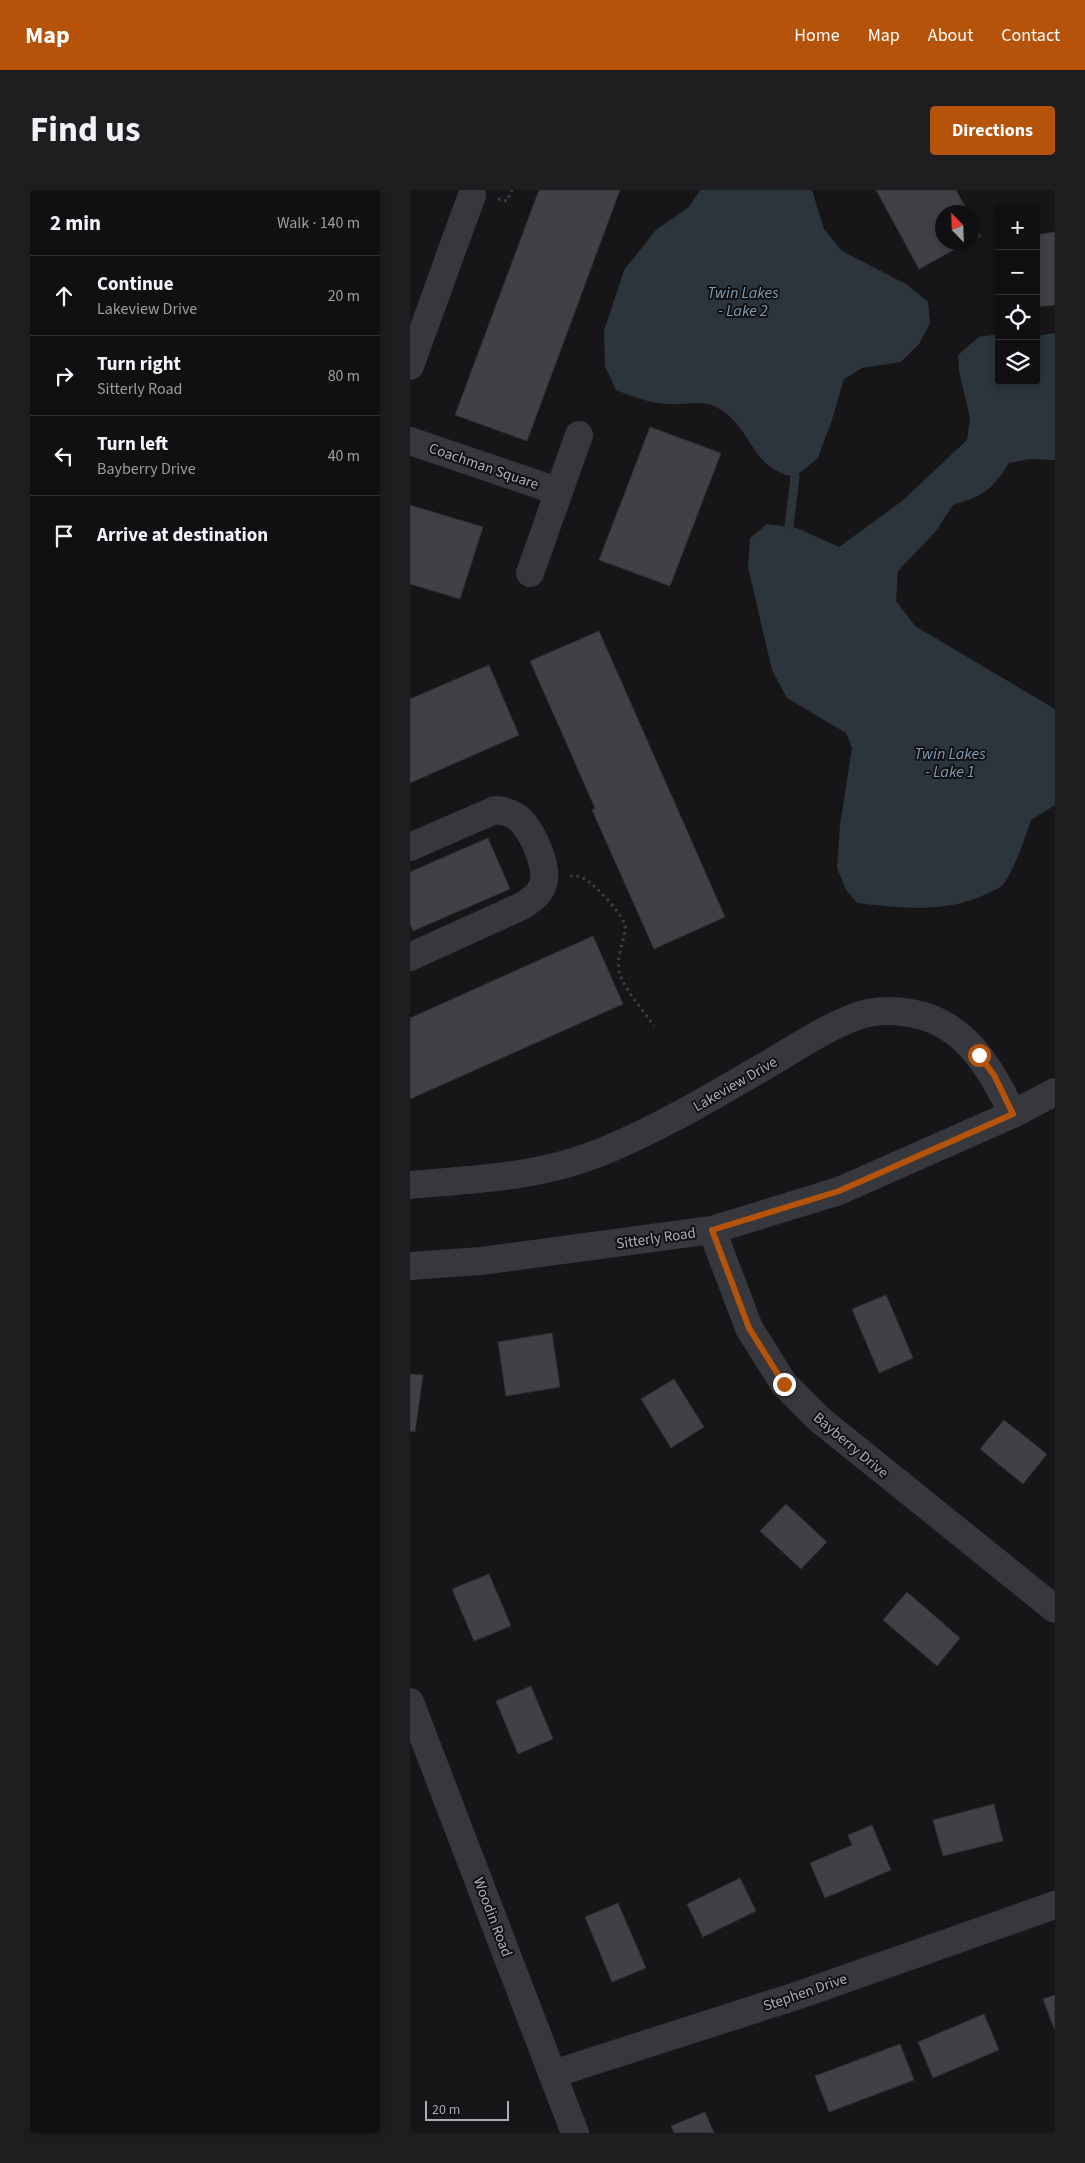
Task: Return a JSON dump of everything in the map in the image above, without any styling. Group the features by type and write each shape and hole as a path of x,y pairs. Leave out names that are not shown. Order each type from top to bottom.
{"street":[{"path":"412,352 472,195"},
{"path":"530,572 557,491 579,435"},
{"name":"Coachman Square","path":"410,441 557,491"},
{"path":"410,847 481,814 495,810 508,812 518,818 528,829 542,860 545,876 543,886 534,897 522,906 410,957"},
{"name":"Lakeview Drive","path":"410,1185 541,1172 598,1153 681,1115 821,1033 856,1016 887,1010 916,1013 937,1022 961,1036 994,1075 1013,1114"},
{"name":"Sitterly Road","path":"410,1266 481,1261 712,1230 839,1191 1013,1114 1055,1092"},
{"name":"Bayberry Drive","path":"712,1230 749,1328 784,1384 819,1419 1055,1609"},
{"name":"Woodin Road","path":"410,1702 575,2133"},
{"name":"Stephen Drive","path":"553,2074 799,1995 1055,1905"}],"path":[{"path":"545,876 576,876 589,881 619,913 626,927 619,960 619,973 627,988 654,1026"}],"water":[{"name":"Twin Lakes - Lake 2","path":"700,190 812,190 824,229 842,251 906,284 928,302 930,323 919,344 901,362 862,368 844,379 818,458 795,477 770,467 755,450 742,430 717,407 703,403 661,403 629,395 616,390 605,366 604,331 624,270 656,230 689,207"},
{"name":"Twin Lakes - Lake 1","path":"1055,333 1055,460 1030,459 1009,463 997,480 986,491 953,505 936,531 898,571 896,601 915,626 1055,709 1055,805 1031,820 1010,874 1002,886 997,889 972,900 940,907 907,908 857,903 846,890 837,868 840,825 852,748 846,733 787,698 772,670 748,567 750,538 767,524 797,528 839,547 902,501 967,440 970,418 959,371 958,355 979,337 995,335 995,385 1040,385 1040,335"}],"building":[{"path":"539,190 620,190 527,441 455,415"},
{"path":"876,190 956,190 964,205 935,205 935,250 953,250 919,269"},
{"path":"1055,232 1055,305 1040,307 1040,250 1040,234"},
{"path":"650,427 721,453 670,586 599,560"},
{"path":"410,505 483,527 460,599 410,584"},
{"path":"599,631 725,917 654,949 592,810 595,808 530,661"},
{"path":"489,665 519,735 410,783 410,699"},
{"path":"488,838 510,889 413,931 410,924 410,872"},
{"path":"593,936 623,1004 410,1099 410,1018"},
{"path":"886,1295 913,1358 879,1373 852,1309"},
{"path":"552,1333 560,1387 506,1396 498,1342"},
{"path":"410,1374 423,1375 415,1432 410,1431"},
{"path":"674,1379 704,1427 671,1448 641,1399"},
{"path":"1004,1420 1047,1454 1023,1484 980,1449"},
{"path":"786,1504 827,1542 801,1569 760,1531"},
{"path":"489,1574 511,1626 474,1641 452,1589"},
{"path":"907,1592 960,1638 937,1666 883,1620"},
{"path":"531,1686 553,1739 518,1754 496,1701"},
{"path":"994,1804 1003,1841 943,1856 933,1820"},
{"path":"872,1825 891,1870 825,1898 810,1863 852,1845 848,1835"},
{"path":"740,1878 756,1911 703,1937 687,1904"},
{"path":"618,1903 646,1968 612,1982 585,1917"},
{"path":"1055,1995 1055,2031 1043,1999"},
{"path":"984,2014 999,2050 933,2078 918,2042"},
{"path":"900,2044 914,2080 829,2112 815,2076"},
{"path":"705,2112 714,2133 674,2133 671,2126"}],"waterway":[{"path":"789,526 795,477"}],"route":[{"path":"784,1384 749,1328 712,1230 839,1191 1013,1114 994,1075 979,1055"}]}
